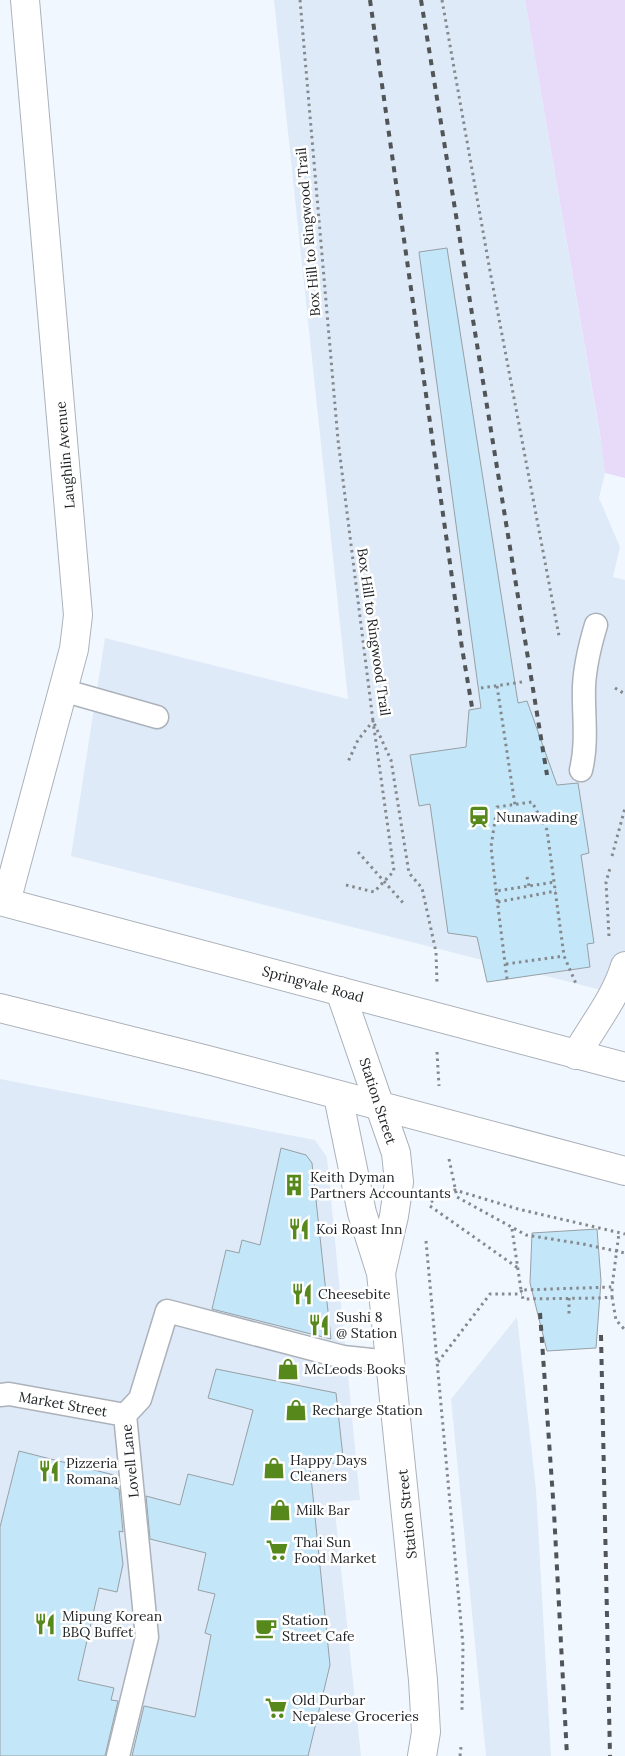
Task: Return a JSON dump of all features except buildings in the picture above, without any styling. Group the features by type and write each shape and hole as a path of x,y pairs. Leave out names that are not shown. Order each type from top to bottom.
{"main road":[{"name":"Laughlin Avenue","path":"3,902 74,649 78,615 77,580 25,0"},
{"name":"Springvale Road","path":"3,902 625,1067"},
{"path":"576,1055 594,1023 617,990 625,966"},
{"name":"Station Street","path":"340,991 382,1107 396,1153 399,1182 394,1216 381,1273"},
{"path":"0,1008 204,1059 625,1171"},
{"name":"Station Street","path":"338,1096 362,1213 381,1273 423,1680 426,1732 422,1756"}],"lane":[{"path":"581,770 586,733 584,686 588,651 596,625"},
{"path":"62,690 157,717"},
{"name":"Lovell Lane","path":"118,1756 147,1637 125,1415 140,1399 167,1312 343,1357 390,1362"},
{"name":"Market Street","path":"0,1395 9,1394 125,1415"}],"path":[{"name":"Box Hill to Ringwood Trail","path":"300,0 338,440 373,721 391,760 409,873 422,888 436,952 437,1068 455,1190"},
{"path":"442,0 490,271 558,633 566,652 586,672 625,694"},
{"path":"481,688 522,682"},
{"path":"497,686 515,805"},
{"path":"347,764 358,740 373,721"},
{"path":"346,885 374,892 394,870 373,721"},
{"path":"507,979 491,847 497,807 532,802 547,830 564,956 579,989"},
{"path":"612,856 625,808"},
{"path":"358,852 405,905"},
{"path":"608,942 610,925 606,882 610,868"},
{"path":"527,877 529,886"},
{"path":"496,891 555,882"},
{"path":"498,902 556,891"},
{"path":"506,964 564,956"},
{"path":"455,1190 456,1197 526,1236 625,1253"},
{"path":"426,1212 428,1205 439,1195 455,1190 518,1209 625,1234"},
{"path":"428,1205 518,1268"},
{"path":"512,1228 523,1300 612,1297"},
{"path":"619,1233 612,1297 616,1320 625,1330"},
{"path":"425,1239 463,1644 461,1719"},
{"path":"521,1290 612,1287"},
{"path":"438,1363 490,1294 522,1294"},
{"path":"569,1298 569,1314"},
{"path":"460,1756 461,1737"}],"shaded area":[{"path":"274,0 525,0 603,453 605,473 599,498 620,547 613,577 625,580 625,996 71,856 105,638 348,699"},
{"path":"525,0 625,0 625,478 605,473 600,434"},
{"path":"0,1079 315,1140 327,1157 360,1500 334,1502 361,1756 0,1756"},
{"path":"517,1317 536,1490 551,1756 486,1756 451,1399"}],"railway":[{"path":"370,0 472,707"},
{"path":"421,0 547,775"},
{"path":"540,1313 554,1512 567,1756"},
{"path":"601,1335 610,1756"}],"place":[{"name":"Nunawading","path":"479,817"},
{"name":"Keith Dyman Partners Accountants","path":"294,1185"},
{"name":"Koi Roast Inn","path":"299,1229"},
{"name":"Cheesebite","path":"302,1294"},
{"name":"Sushi 8 @ Station","path":"319,1325"},
{"name":"McLeods Books","path":"288,1369"},
{"name":"Recharge Station","path":"296,1410"},
{"name":"Happy Days Cleaners","path":"274,1468"},
{"name":"Pizzeria Romana","path":"49,1471"},
{"name":"Milk Bar","path":"280,1510"},
{"name":"Thai Sun Food Market","path":"277,1550"},
{"name":"Mipung Korean BBQ Buffet","path":"45,1624"},
{"name":"Station Street Cafe","path":"266,1628"},
{"name":"Old Durbar Nepalese Groceries","path":"276,1708"}]}
